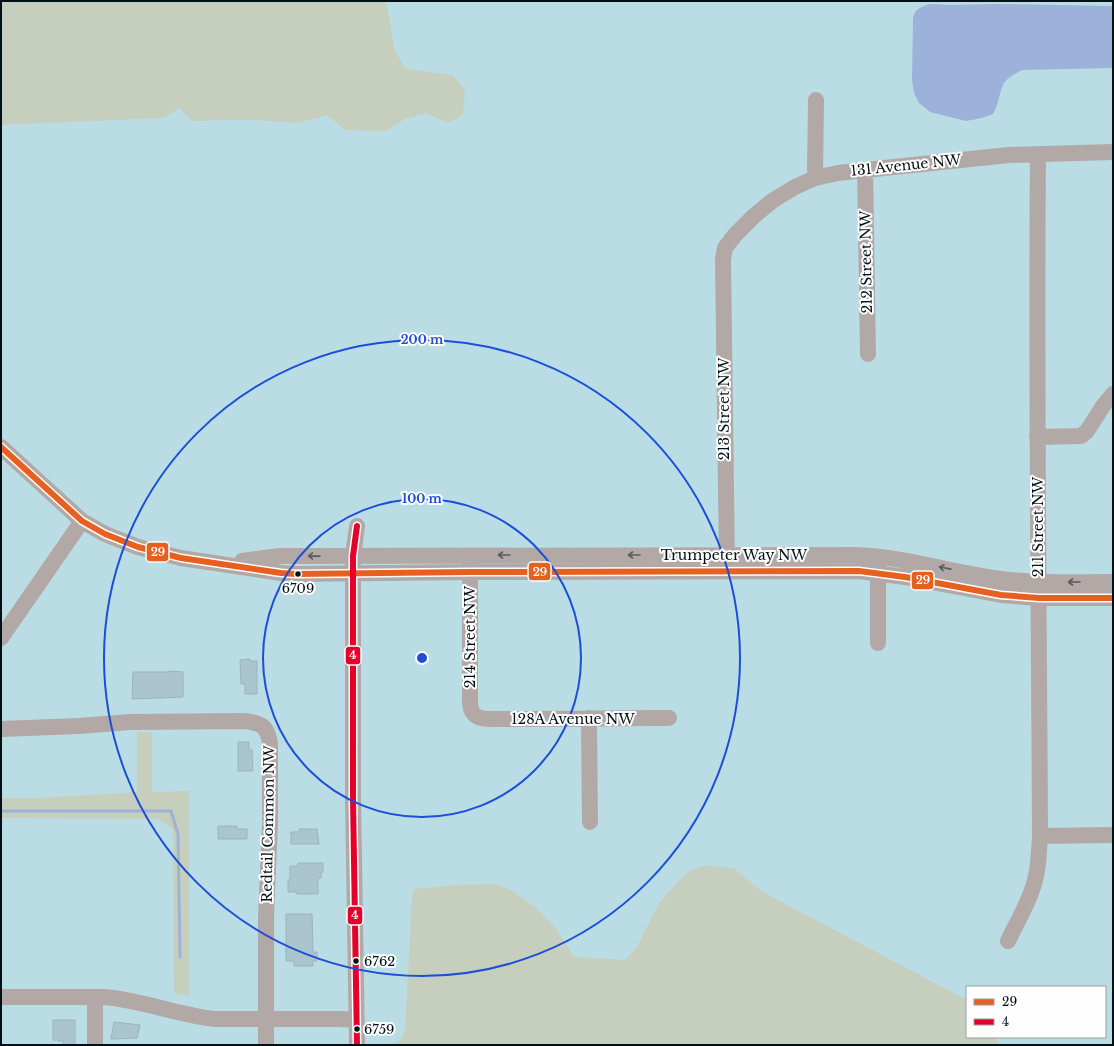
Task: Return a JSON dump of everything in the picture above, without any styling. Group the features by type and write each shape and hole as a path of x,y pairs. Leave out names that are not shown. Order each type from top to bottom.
{"street":[{"path":"815,178 816,100"},
{"name":"131 Avenue NW","path":"725,248 735,235 772,201 795,187 815,178 838,173 1009,155 1113,152"},
{"name":"211 Street NW","path":"1008,941 1024,910 1036,877 1039,861 1040,836 1037,438 1038,154"},
{"name":"212 Street NW","path":"865,170 868,354"},
{"name":"213 Street NW","path":"725,248 723,259 727,571"},
{"path":"1037,438 1081,436 1087,431 1113,394"},
{"name":"Trumpeter Way NW","path":"1,447 82,521 105,534 138,547 181,558 281,573 842,570 877,572 984,593 1020,597 1113,598"},
{"path":"1,638 82,521"},
{"path":"357,526 353,556 352,799 357,1045"},
{"name":"Trumpeter Way NW","path":"221,564 280,556 854,554 906,560 993,578 1038,582 1113,582"},
{"name":"214 Street NW","path":"470,556 470,708 477,716"},
{"path":"878,556 878,643"},
{"name":"128A Avenue NW","path":"477,716 492,719 669,718"},
{"path":"589,718 590,822"},
{"name":"Redtail Common NW","path":"1,729 164,721 244,721 253,722 263,726 268,734 270,743 270,824 266,916 266,1019"},
{"path":"1040,836 1113,835"},
{"path":"1,997 120,998 199,1017 214,1019 356,1020"},
{"path":"95,997 95,1045"},
{"path":"266,1019 266,1045"}],"green space":[{"path":"1,1 386,1 395,51 406,69 453,75 465,90 463,115 448,123 426,113 405,119 386,131 346,130 326,115 296,123 256,120 192,121 179,108 164,118 1,125"},
{"path":"137,732 152,732 152,792 189,791 189,996 174,993 173,829 158,819 1,818 1,798 39,798 137,792"},
{"path":"705,865 734,868 761,891 966,999 966,1038 996,1038 1000,1045 391,1045 399,1042 405,1032 412,896 414,889 455,885 496,884 511,890 535,907 557,930 575,957 625,960 636,948 660,902 686,873"}],"water":[{"path":"930,4 1113,6 1113,68 1023,70 1010,77 1004,83 993,114 966,121 930,112 919,103 914,93 912,80 913,17 919,8"}],"building":[{"path":"250,659 250,661 257,661 257,694 245,694 245,684 241,684 240,660"},
{"path":"133,672 183,672 183,697 132,699"},
{"path":"238,742 249,742 249,750 252,750 253,771 238,771"},
{"path":"218,826 237,826 237,829 247,829 247,839 218,839"},
{"path":"299,829 317,829 319,844 291,844 291,832 299,832"},
{"path":"298,863 323,863 321,878 318,878 318,894 297,894 297,892 288,892 290,866 298,866"},
{"path":"286,914 312,914 313,952 317,952 317,961 313,961 313,966 294,966 294,961 286,961"},
{"path":"53,1020 75,1020 75,1043 72,1043 72,1045 63,1045 63,1041 53,1040"},
{"path":"114,1022 140,1025 137,1038 111,1039"}],"waterway":[{"path":"1,811 171,811 178,834 180,957"}],"transit line":[{"name":"29","path":"1,447 82,521 105,534 138,547 181,558 281,573 859,571 905,577 1001,595 1039,598 1113,598"},
{"name":"4","path":"357,526 353,556 353,799 357,1045"}],"place":[{"name":"6709","path":"298,574"},
{"name":"6762","path":"356,961"},
{"name":"6759","path":"357,1029"}]}
